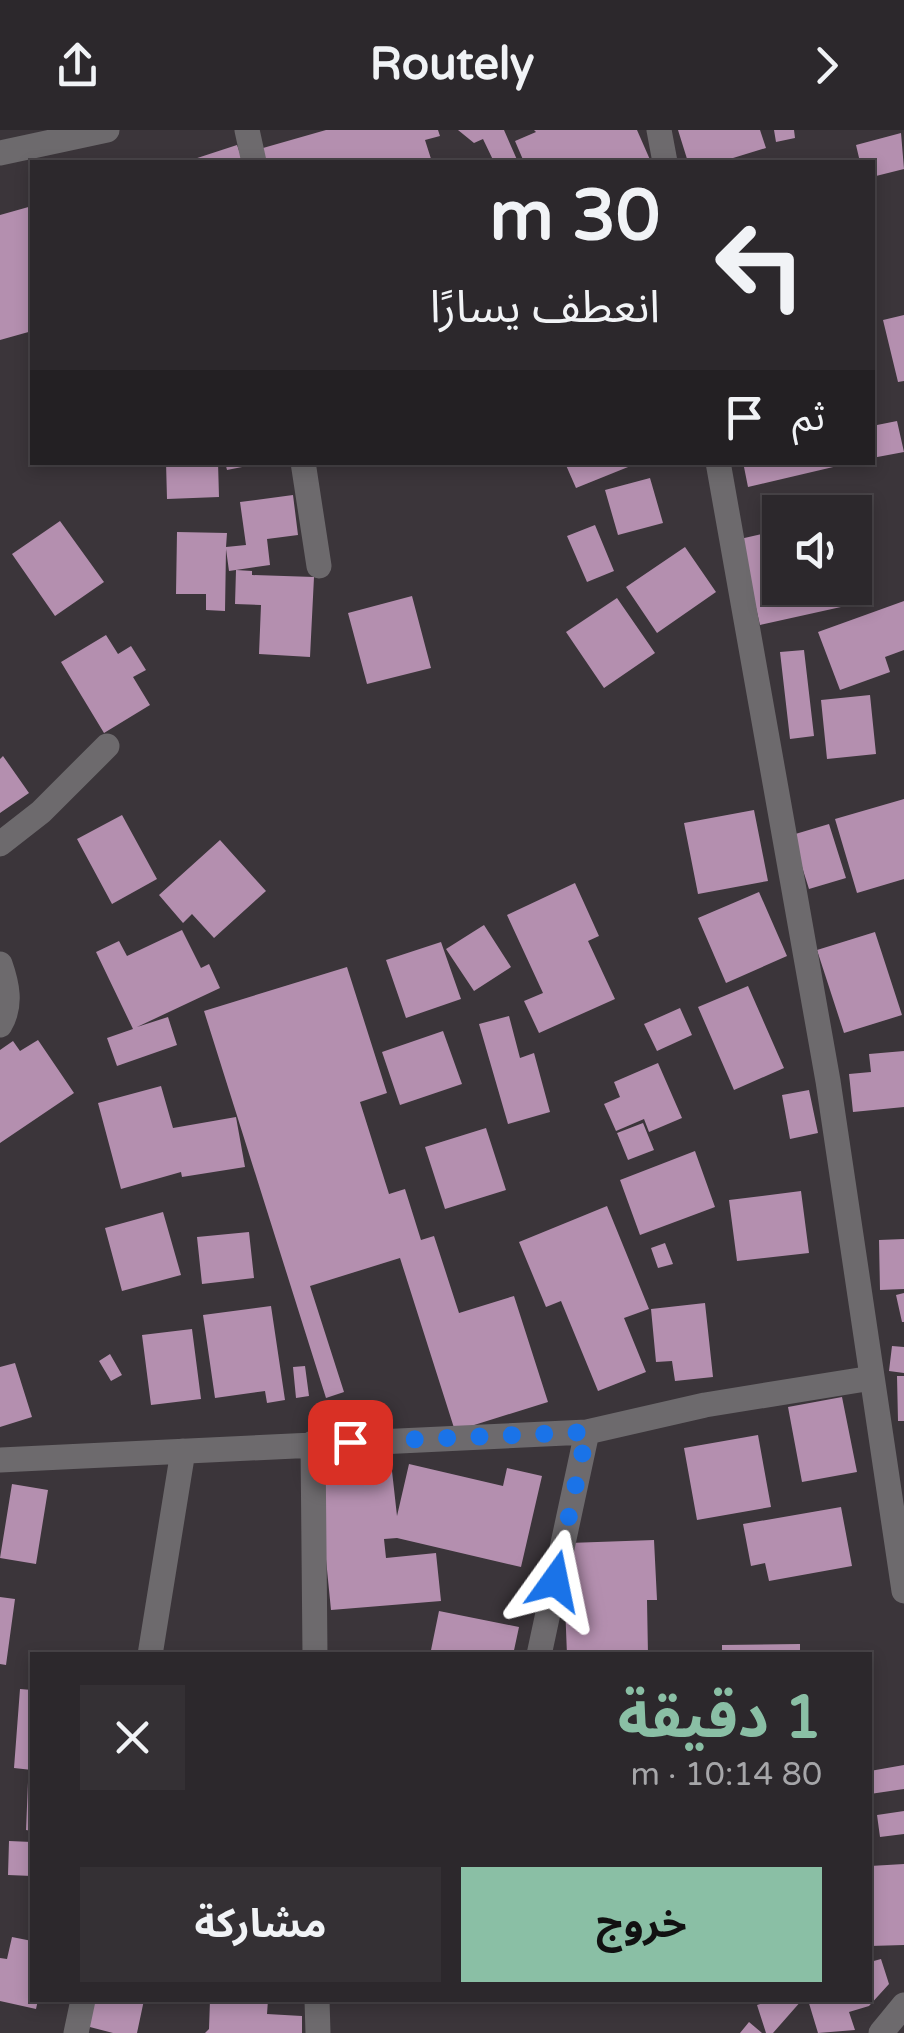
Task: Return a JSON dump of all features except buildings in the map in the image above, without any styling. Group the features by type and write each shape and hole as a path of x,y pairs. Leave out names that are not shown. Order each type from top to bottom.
{"street":[{"path":"0,153 107,130"},
{"path":"248,130 254,160"},
{"path":"659,130 665,160"},
{"path":"303,465 318,566"},
{"path":"719,465 828,1081 904,1591"},
{"path":"0,844 41,812 107,746"},
{"path":"0,964 8,987 0,1025"},
{"path":"0,1460 587,1432 704,1405 872,1378"},
{"path":"540,1652 587,1432"},
{"path":"313,1443 314,1652"},
{"path":"150,1652 182,1451"},
{"path":"76,2033 83,2002"},
{"path":"317,2002 318,2033"},
{"path":"882,2033 904,2005"}],"route":[{"path":"350,1442 587,1432 555,1581"}]}
